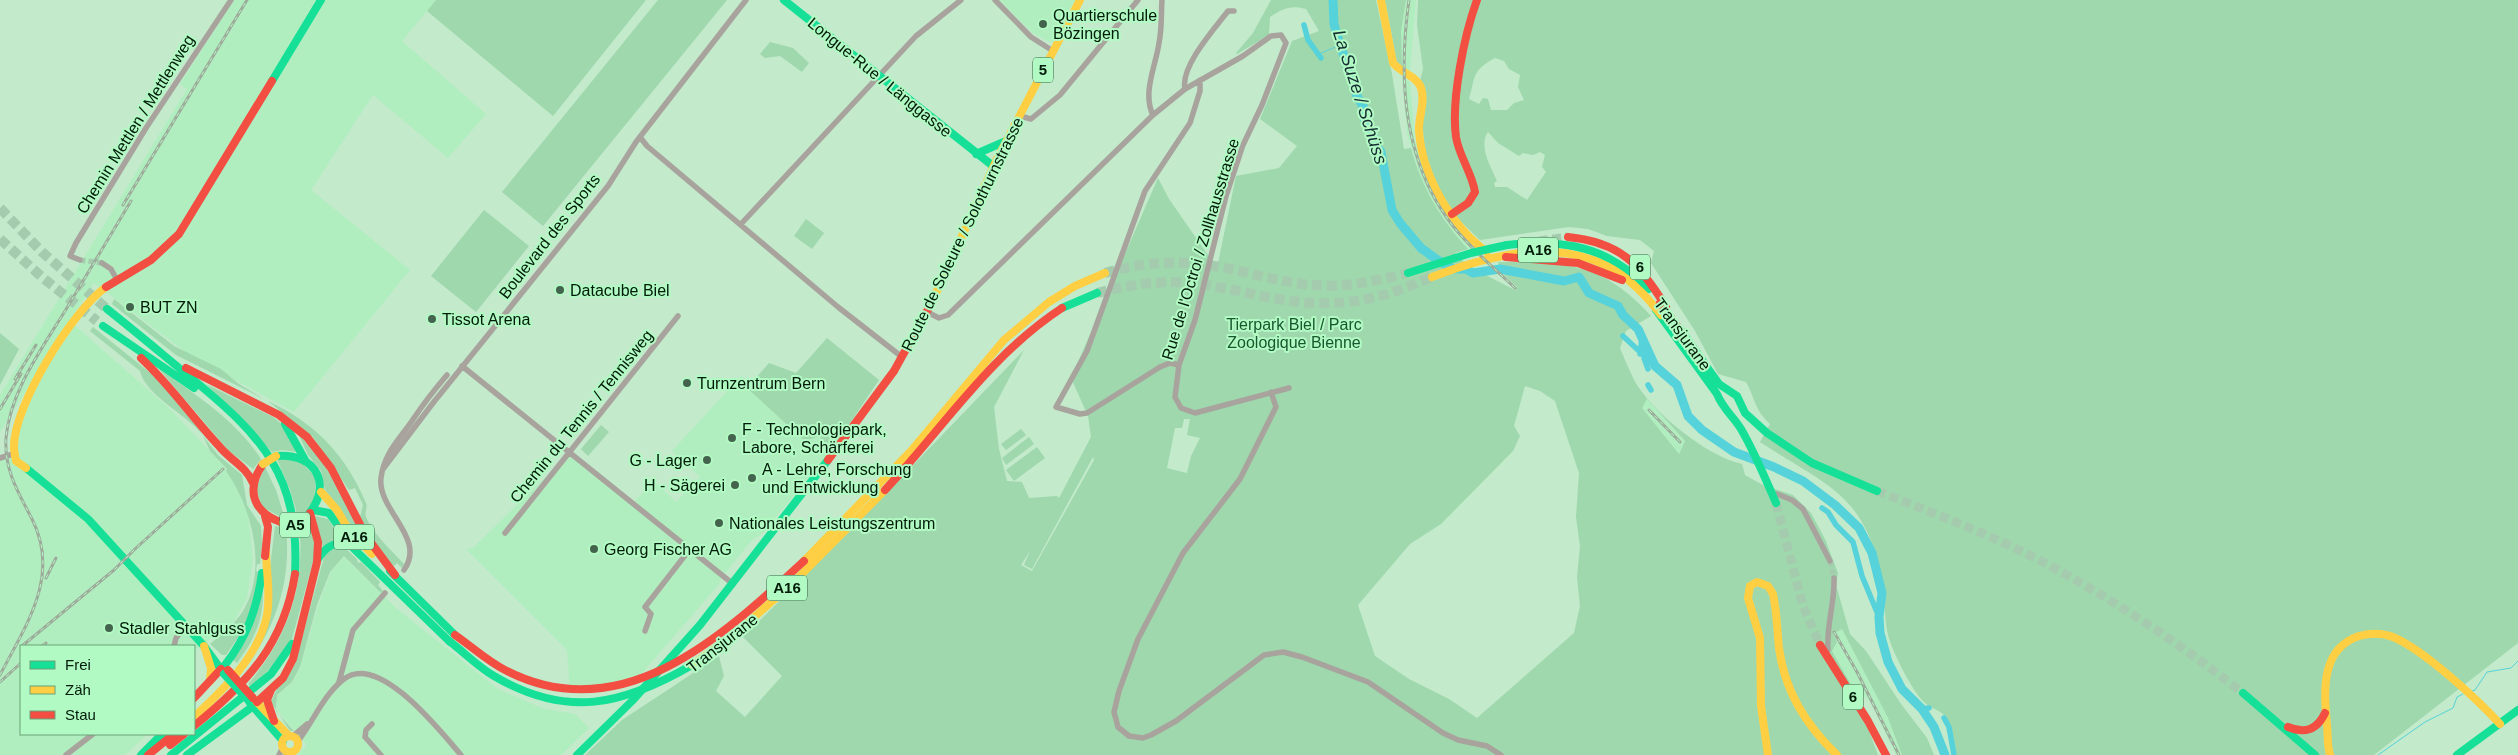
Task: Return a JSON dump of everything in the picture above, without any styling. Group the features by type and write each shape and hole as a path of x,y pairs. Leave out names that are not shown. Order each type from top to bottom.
{"main road":[{"path":"303,755 290,747 204,646 88,519 55,490 18,462 13,454 13,439 18,415 34,383 82,309 94,296 153,259 179,234 321,0"},
{"name":"Longue-Rue / Länggasse","path":"784,0 993,166"},
{"name":"Route de Soleure / Solothurnstrasse","path":"577,755 664,666 733,584 836,450 902,357 927,312 993,166 1080,0"},
{"name":"6","path":"1381,0 1393,64 1421,87 1419,125 1421,149 1430,174 1452,214 1466,233 1479,245 1498,256 1565,259 1594,266 1627,284 1661,315"},
{"path":"1452,214 1468,204 1474,192 1457,142 1456,118 1466,40 1477,0"},
{"path":"976,154 1006,141"},
{"name":"6","path":"1568,237 1598,241 1630,258 1647,276 1683,334"},
{"name":"Transjurane","path":"1408,273 1466,254 1507,245 1541,242 1574,244 1602,253 1625,267 1648,287 1719,384 1732,393"},
{"name":"Transjurane","path":"1432,276 1468,263 1504,254 1543,250 1570,252 1596,260 1624,275 1644,292 1705,376 1720,401"},
{"name":"Transjurane","path":"395,575 483,660 512,678 536,688 562,694 589,695 615,692 653,679 676,668 728,631 804,561 896,466 1013,329 1038,307 1069,288 1105,272"},
{"name":"Transjurane","path":"365,558 449,642 475,665 510,688 536,699 563,705 591,706 618,702 644,694 670,682 721,646 797,579 886,490 1006,351 1035,326 1062,308 1097,294"},
{"name":"A5","path":"107,309 231,410 258,438 283,482 292,512 296,535 294,584 290,605 278,634 265,657 246,681 195,725"},
{"name":"A5","path":"195,717 243,676 262,652 276,627 285,602 291,568 292,546 287,513 280,489 268,464 240,426 198,391 100,323 171,387 218,446 247,471 253,483"},
{"path":"150,344 187,368 296,427 318,450 339,482 366,536 395,575"},
{"path":"1720,401 1724,395 1732,393"},
{"name":"6","path":"1732,393 1737,396 1748,416 1767,433 1812,463 1878,491"},
{"name":"6","path":"1720,401 1722,407 1743,432 1774,492 1776,502"},
{"path":"1726,412 1736,410 1740,401"},
{"path":"264,408 288,426 305,460 317,473 321,492 312,512 300,520 283,523 265,516"},
{"path":"195,697 224,670 240,646 251,625 258,600 268,528 265,516 254,499 253,483 262,464 276,456 293,455 305,460"},
{"name":"A16","path":"321,492 353,535 395,575"},
{"name":"A16","path":"312,512 323,511 332,515 365,558"},
{"path":"187,755 271,689 289,668 317,562 318,542 312,512"},
{"path":"317,562 327,547 338,542 351,546 365,558"},
{"path":"195,717 237,670 261,633 267,610 266,550"},
{"path":"1768,755 1761,706 1759,630 1747,594 1750,586 1757,582 1768,586 1773,594 1782,666 1790,692 1811,730 1837,755"},
{"path":"172,755 271,674 288,652 300,625"},
{"path":"2330,755 2325,712 2324,682 2326,669 2344,644 2355,638 2371,634 2397,639 2431,663 2500,724"},
{"name":"6","path":"1820,645 1868,721 1886,755"},
{"path":"204,646 211,668 210,681"},
{"path":"271,689 268,702 274,721 290,747"},
{"path":"2242,693 2315,755"},
{"path":"253,702 274,721"},
{"path":"2457,755 2518,710"},
{"path":"2276,722 2295,730 2307,732 2318,726 2325,712"},
{"path":"141,755 161,735"},
{"path":"148,755 173,735"},
{"path":"158,755 183,735"}],"street":[{"name":"Chemin Mettlen / Mettlenweg","path":"80,260 70,256 76,243 146,128 231,0"},
{"name":"Boulevard des Sports","path":"383,468 462,366 608,186 640,137 746,0"},
{"path":"741,224 916,36 960,0"},
{"path":"994,0 1031,37 1054,51"},
{"path":"1020,116 1031,119 1054,100 1138,0"},
{"path":"1153,115 1150,106 1150,86 1160,42 1162,0"},
{"path":"1185,89 1184,76 1191,64 1228,11 1234,11"},
{"name":"Rue de l'Octroi / Zollhausstrasse","path":"927,312 939,318 948,315 1153,115 1185,89 1243,56 1271,36 1281,34 1285,39 1284,52 1235,169 1195,320 1179,365 1175,397 1181,408 1191,413 1289,388"},
{"path":"1179,365 1170,363 1158,368 1087,413 1080,414 1056,407 1087,352 1145,191 1190,122 1202,84 1200,80"},
{"path":"640,137 647,146 861,326 902,357"},
{"path":"102,263 111,269 117,280"},
{"name":"Chemin du Tennis / Tennisweg","path":"505,533 678,316"},
{"path":"462,366 733,584"},
{"path":"404,570 410,556 410,545 383,492 381,479 383,468 390,449 447,375"},
{"path":"1271,392 1276,407 1261,441 1240,479 1182,554 1138,640 1119,691 1114,712 1118,726 1129,736 1143,738 1151,735 1176,721 1257,659 1274,652 1282,652 1310,659 1342,674 1368,682 1442,733 1467,742 1487,746 1501,755"},
{"path":"0,458 13,454"},
{"path":"1774,492 1792,500 1803,510 1830,561"},
{"path":"645,631 651,614 645,607 690,550"},
{"path":"1828,650 1826,629 1834,594 1834,578"},
{"path":"336,688 344,669 353,630 384,593"},
{"path":"174,645 177,636 184,626"},
{"path":"290,747 344,678 358,673 367,674 388,683 415,704 461,755"},
{"path":"372,724 366,730 366,736 381,755"},
{"path":"66,755 92,735"}],"shaded area":[{"path":"234,0 436,0 402,41 486,114 448,158 373,95 311,190 410,270 294,412 191,356 94,283 0,432 0,395 187,89 180,84"},
{"name":"Quartierschule Bözingen","path":"999,0 1075,0 1052,43 1034,34"},
{"path":"1406,0 1416,0 1410,71 1402,67 1401,31"},
{"path":"1402,77 1410,82 1415,141 1426,176 1438,200 1474,247 1468,249 1456,237 1433,203 1421,178 1407,134"},
{"path":"72,323 169,408 224,466 240,492 248,515 253,558 247,598 234,621 195,650 195,645 20,645 20,735 147,735 125,755 0,755 0,458 13,454 18,415"},
{"path":"741,376 750,384 747,387 761,399 812,437 819,436 832,450 762,534 751,541 719,581 720,583 637,679 570,691 567,650 466,549 473,548 570,453 633,503 654,481 676,502 700,477 672,451"},
{"path":"1647,399 1685,442 1678,455 1641,408"},
{"path":"344,557 397,609 498,689 544,709 575,714 589,728 561,755 297,755 307,745 277,710 277,695 292,683 300,668 318,606 331,572"},
{"path":"1842,629 1888,718 1902,755 1896,755 1870,701 1853,688 1832,650 1837,642 1832,634"}],"green space":[{"path":"436,0 646,0 553,116 427,11"},
{"path":"658,0 727,0 543,226 502,192"},
{"name":"Tierpark Biel / Parc Zoologique Bienne","path":"1271,0 1376,0 1392,74 1404,149 1411,148 1420,176 1433,202 1449,226 1468,249 1455,253 1468,266 1515,290 1517,287 1501,272 1498,262 1543,263 1582,269 1599,275 1616,285 1633,298 1651,316 1626,331 1620,348 1634,380 1651,403 1647,399 1642,408 1679,454 1685,441 1655,408 1681,431 1712,452 1742,464 1745,475 1763,485 1793,495 1811,513 1825,539 1838,573 1836,585 1850,634 1866,651 1901,704 1927,738 1934,755 1902,755 1888,718 1842,629 1833,634 1837,642 1832,651 1853,688 1878,755 585,755 622,720 719,656 724,676 716,691 745,717 782,676 743,637 841,540 1024,350 994,407 999,449 1007,481 1022,482 1029,498 1057,496 1059,498 1091,437 1088,416 1071,378 1158,178 1169,199 1217,268 1236,176 1279,168 1297,146 1260,119 1292,41 1319,31 1306,9 1296,7 1279,11 1270,17 1269,35 1236,53 1253,33","holes":["1525,386 1540,391 1555,401 1579,473 1576,517 1580,546 1577,577 1580,606 1574,633 1477,718 1449,699 1409,679 1375,656 1358,605 1410,544 1441,524 1513,451 1520,436 1514,426","1184,419 1190,419 1187,435 1200,438 1191,456 1187,473 1167,468 1175,428 1182,428","1093,457 1094,460 1032,571 1021,565 1030,551 1024,565 1032,569"]},
{"path":"1385,0 1406,0 1401,31 1402,67 1397,63"},
{"path":"1418,0 2518,0 2518,643 2374,755 1954,755 1950,727 1946,718 1942,713 1925,703 1916,692 1891,644 1887,629 1882,580 1875,551 1865,528 1854,510 1840,495 1824,482 1760,442 1770,424 1758,409 1746,382 1718,374 1695,331 1651,263 1654,251 1640,240 1607,236 1588,229 1569,227 1480,240 1452,213 1426,166 1419,85 1423,69 1417,25","holes":["1495,58 1504,61 1509,69 1520,75 1518,87 1524,100 1514,103 1507,110 1491,110 1488,99 1483,98 1479,104 1469,99 1478,71","1488,132 1498,143 1519,156 1523,153 1533,155 1540,152 1545,155 1542,167 1546,172 1527,200 1507,187 1495,187 1494,183 1497,181 1489,163 1484,144"]},
{"path":"770,42 793,48 809,63 802,72 780,56 765,58 760,54"},
{"path":"484,210 529,246 476,312 431,276"},
{"path":"806,219 824,233 812,249 794,236"},
{"path":"114,299 174,346 221,369 239,384 264,399 176,355 112,304"},
{"path":"93,327 154,376 199,428 202,434 150,388 143,380 140,371 90,331"},
{"path":"0,333 19,349 0,385"},
{"path":"827,338 879,380 832,450 819,436 805,441 747,388 769,363 796,373"},
{"path":"159,369 214,409 240,432 261,459 253,469 228,450"},
{"path":"206,384 273,417 284,426 297,452 282,450 272,452"},
{"path":"268,401 300,419 339,455 366,503 366,515 369,523 383,542 404,564 402,568 397,563 394,566 384,556 360,517 363,505 355,488 349,490 313,437"},
{"path":"601,425 609,432 588,456 581,449"},
{"path":"1021,429 1026,435 1006,450 1001,444"},
{"path":"298,433 321,458 365,539 355,531 325,490 321,471 308,455"},
{"path":"203,436 219,456 242,475 247,505 261,526 260,564 257,564 256,571 259,572 249,622 226,655 222,655 210,644 236,620 251,595 255,577 254,539 243,502 226,471 227,469 210,451"},
{"path":"1029,437 1034,444 1006,465 1002,458"},
{"path":"1037,447 1045,458 1014,481 1006,470"},
{"path":"277,459 299,460 315,476 315,489 311,505 298,517 290,490"},
{"path":"265,467 276,490 285,519 262,507 256,488"},
{"path":"315,516 328,519 342,539 323,548"},
{"path":"309,521 316,550 292,639 288,649 252,688 248,684 262,667 273,649 291,611 299,570 299,526"},
{"path":"275,526 286,528 287,563 285,580 276,612 252,659 262,636"},
{"path":"338,547 347,550 357,559 358,563 361,562 380,582 378,585 383,591 381,593 344,556 330,572 317,605 300,667 292,682 277,695 276,710 271,702 276,691 295,664 324,557 328,552"},
{"path":"263,588 262,609 257,628 249,646 237,663 233,660"},
{"path":"279,715 294,731 290,731"}],"waterway":[{"name":"La Suze / Schüss","path":"1333,0 1334,24 1338,38 1357,96 1364,108 1365,122 1373,135 1376,146 1381,152 1392,210 1400,223 1421,248 1453,269 1466,269 1473,273 1500,269 1564,281 1579,277 1589,293 1618,306 1623,315 1638,329 1655,366 1677,385 1688,416 1702,430 1734,452 1774,467 1803,481 1835,505 1859,528 1872,553 1882,593 1879,617 1880,633 1888,662 1902,689 1922,709 1934,727 1945,755"},
{"path":"1304,25 1308,40 1321,58"},
{"path":"1319,54 1340,45"},
{"path":"1623,336 1655,366"},
{"path":"1640,354 1642,338"},
{"path":"1644,358 1648,369"},
{"path":"1648,385 1651,390"},
{"path":"1822,508 1828,512 1836,525 1853,542 1862,576 1879,617"},
{"path":"2472,691 2475,690 2487,672 2511,668 2518,661"},
{"path":"2378,755 2425,722 2453,708 2457,697 2463,694"},
{"name":"La Suze / Schüss","path":"1922,709 1929,708"},
{"path":"1944,718 1949,727 1954,755"}],"tunnel":[{"path":"0,208 42,252 107,309"},
{"path":"1539,241 1568,237"},
{"path":"0,239 43,278 97,321"},
{"path":"80,260 102,263"},
{"path":"1105,273 1128,267 1176,262 1214,266 1284,281 1325,286 1360,283 1407,273"},
{"path":"1097,293 1144,284 1179,282 1208,285 1277,299 1312,303 1343,302 1382,295 1432,277"},
{"path":"1877,491 1983,534 2071,577 2147,624 2243,693"},
{"path":"1776,503 1803,606 1820,645"},
{"path":"1830,561 1834,578"}],"railway":[{"path":"123,205 247,0"},
{"path":"1409,0 1404,59 1405,89 1414,147 1423,175 1436,201 1453,226 1515,288"},
{"path":"0,675 20,638 37,600 43,560 40,540 32,519 17,490 7,460 6,438 9,421 20,388 28,372 131,201"},
{"path":"15,379 36,345"},
{"path":"0,409 21,374"},
{"path":"1649,410 1680,442"},
{"path":"23,645 114,570 223,469"},
{"path":"46,578 56,558"},
{"path":"1834,632 1857,672 1899,755"},
{"path":"0,682 20,664"}],"traffic: fast":[{"path":"272,81 321,0"},
{"path":"784,0 993,166"},
{"path":"976,154 1006,141"},
{"path":"1507,245 1548,243 1584,249 1617,263 1649,289"},
{"path":"1408,273 1471,253 1507,245"},
{"path":"1062,308 1097,293"},
{"path":"107,309 215,398 256,439 271,460 283,484 291,510 295,540 295,574"},
{"path":"1656,310 1741,429 1776,503"},
{"path":"103,326 194,388"},
{"path":"1680,329 1719,384 1737,396 1745,413 1767,433 1812,463 1877,491"},
{"path":"285,424 305,460"},
{"path":"276,456 290,456 302,460 311,466 317,474 320,483 319,494 314,506 306,517"},
{"path":"577,755 632,701 700,625 828,460"},
{"path":"26,468 88,519 204,646 223,672"},
{"path":"313,510 329,513 339,527"},
{"path":"318,559 332,545 346,544 351,546 449,641"},
{"path":"390,571 455,635"},
{"path":"225,665 239,644 250,622 262,573"},
{"path":"449,641 488,672 521,690 546,698 571,702 594,702 642,690 692,665"},
{"path":"171,755 271,674 292,644"},
{"path":"224,674 249,701"},
{"path":"2243,693 2315,755"},
{"path":"250,703 283,741"},
{"path":"187,755 252,707"},
{"path":"2457,755 2518,710"},
{"path":"141,755 161,735"}],"traffic: slow":[{"path":"932,302 997,159 1080,0"},
{"path":"1381,0 1393,63 1416,80 1421,88 1423,99 1419,131 1421,148 1432,182 1450,214 1474,241 1487,252"},
{"path":"1432,277 1484,260 1512,254 1565,253 1591,259 1616,271 1641,292 1661,315"},
{"path":"804,561 911,451 1004,340 1049,302 1075,286 1105,273"},
{"path":"26,468 16,461 14,448 17,428 34,384 62,337 78,316 106,287"},
{"path":"263,464 276,456"},
{"path":"692,665 735,634 794,582 885,490"},
{"path":"321,492 337,510 350,532 372,554"},
{"path":"283,523 300,520"},
{"path":"195,716 228,684 248,658 263,630 269,599 266,550"},
{"path":"1768,755 1761,706 1760,638 1748,598 1750,586 1757,582 1768,586 1773,594 1782,664 1792,693 1807,720 1837,755"},
{"path":"2330,755 2325,699 2327,673 2337,651 2346,642 2363,635 2385,635 2406,643 2450,676 2500,724"},
{"path":"204,646 211,668 210,681"},
{"path":"254,699 289,736"},
{"path":"290,736 296,738 298,744 296,750 290,752 284,750 282,744 284,738 290,736"}],"traffic: jam":[{"path":"1452,214 1468,203 1475,192 1456,137 1455,105 1463,49 1477,0"},
{"path":"106,287 151,260 179,234 272,81"},
{"path":"1568,237 1602,244 1627,258 1647,279 1666,307"},
{"path":"1506,257 1578,263 1622,280"},
{"path":"828,460 894,371 932,302"},
{"path":"1660,303 1683,334"},
{"path":"885,490 990,370 1036,327 1062,308"},
{"path":"141,358 162,379 223,451 246,472 253,483"},
{"path":"186,368 279,415 307,437 331,468 366,536 395,575"},
{"path":"263,464 254,483 255,499 265,513 283,523"},
{"path":"257,702 283,678 293,659 317,562 318,542 310,513"},
{"path":"265,516 268,527 265,556"},
{"path":"455,635 485,658 505,670 548,686 590,689 630,682 668,666 705,645 740,618 804,561"},
{"path":"195,725 231,694 246,678 272,642 282,622 290,599 295,574"},
{"path":"1820,645 1868,721 1886,755"},
{"path":"195,697 221,669"},
{"path":"228,670 253,698"},
{"path":"271,690 267,700 274,721"},
{"path":"2288,727 2300,730 2310,729 2322,719 2325,713"},
{"path":"148,755 173,735"},
{"path":"170,745 183,735"}],"place":[{"name":"Quartierschule Bözingen","path":"1043,24"},
{"name":"Datacube Biel","path":"560,290"},
{"name":"BUT ZN","path":"130,307"},
{"name":"Tissot Arena","path":"432,319"},
{"name":"Turnzentrum Bern","path":"687,383"},
{"name":"F - Technologiepark, Labore, Schärferei","path":"732,438"},
{"name":"G - Lager","path":"707,460"},
{"name":"A - Lehre, Forschung und Entwicklung","path":"752,478"},
{"name":"H - Sägerei","path":"735,485"},
{"name":"Nationales Leistungszentrum","path":"719,523"},
{"name":"Georg Fischer AG","path":"594,549"},
{"name":"Stadler Stahlguss","path":"109,628"}]}
